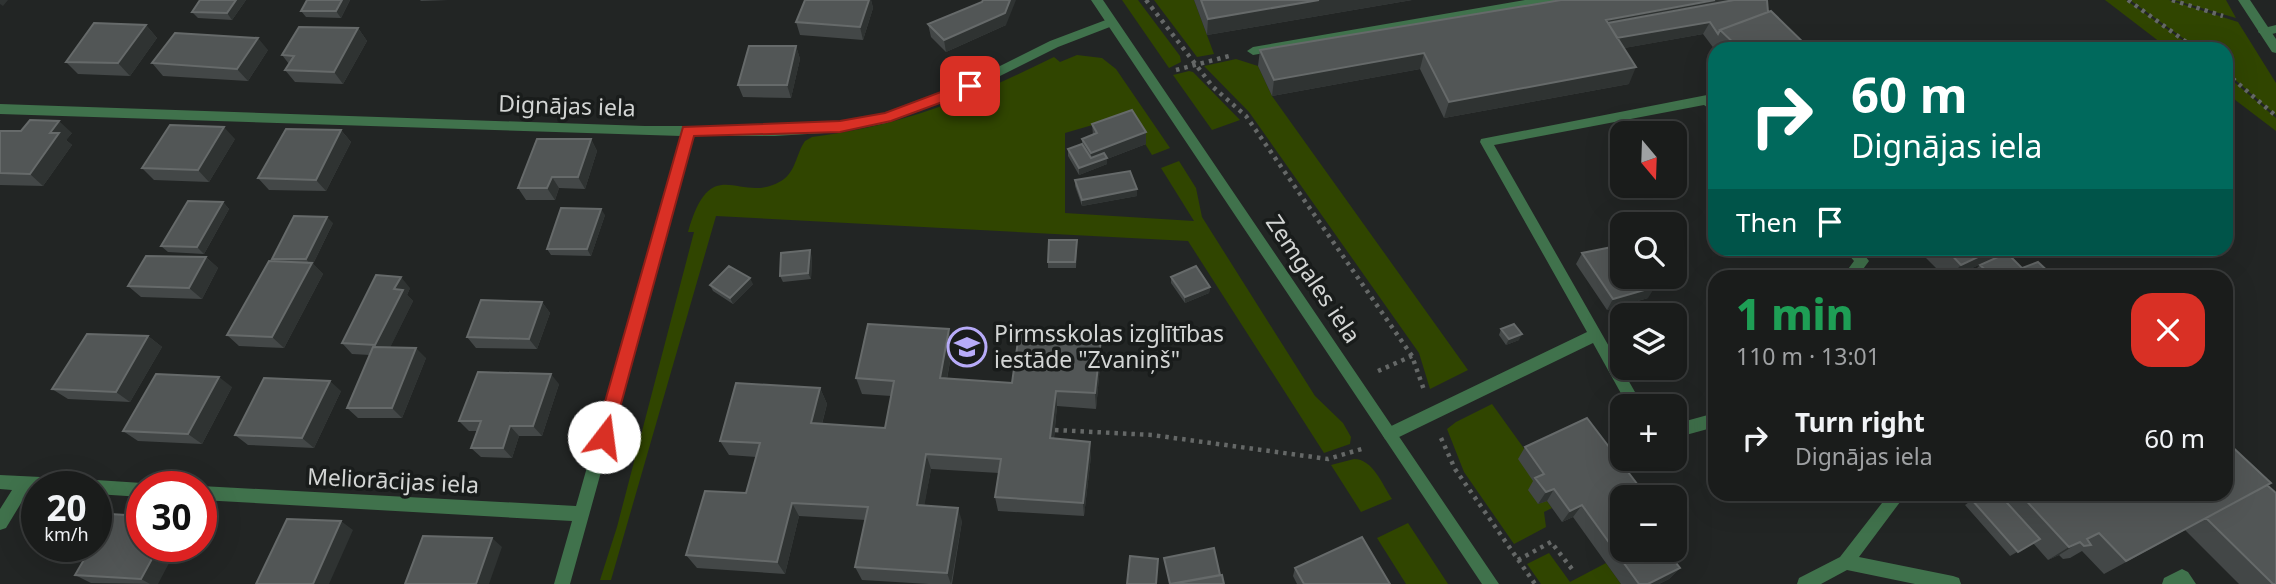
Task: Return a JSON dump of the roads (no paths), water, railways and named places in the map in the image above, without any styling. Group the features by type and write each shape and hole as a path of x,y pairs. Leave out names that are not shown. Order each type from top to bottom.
{"street":[{"name":"Zemgales iela","path":"1097,0 1491,584"},
{"path":"1253,51 1549,0"},
{"path":"2244,0 2270,31 2276,49"},
{"name":"Dignājas iela","path":"0,109 689,131 840,127 886,118 970,86 1054,44 1111,22"},
{"path":"1629,394 1486,142 1708,101"},
{"path":"562,584 689,131"},
{"path":"1855,270 1863,261 1858,256"},
{"path":"1390,434 1595,335"},
{"path":"1687,428 1708,422"},
{"path":"0,482 21,483"},
{"path":"0,523 21,489"},
{"name":"Meliorācijas iela","path":"217,494 582,514"},
{"path":"1805,584 1846,562 1893,501"},
{"path":"1846,562 1953,584"},
{"path":"2170,584 2182,578 2189,584"}],"place":[{"name":"Pirmsskolas izglītības iestāde \"Zvaniņš\"","path":"967,347"}]}
